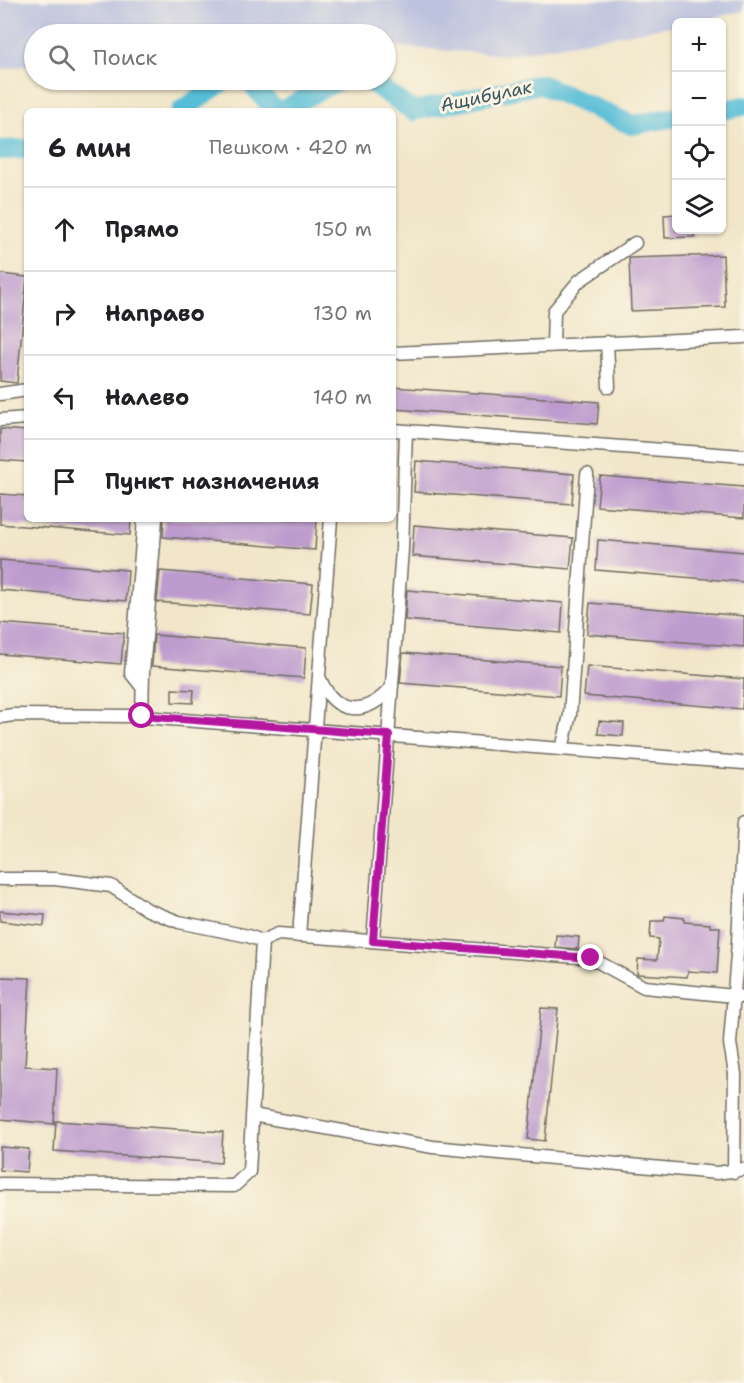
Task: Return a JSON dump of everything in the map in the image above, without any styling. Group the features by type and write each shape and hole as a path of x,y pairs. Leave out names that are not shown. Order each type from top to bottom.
{"lane":[{"path":"553,345 554,310 579,281 636,243"},
{"path":"396,353 744,337"},
{"path":"607,342 609,387"},
{"path":"0,394 24,390"},
{"path":"0,420 24,418"},
{"path":"396,430 744,456"},
{"path":"373,941 402,549 406,431"},
{"path":"562,749 570,715 587,474"},
{"path":"142,687 131,673 144,522"},
{"path":"142,716 142,687 156,522"},
{"path":"299,936 331,522"},
{"path":"320,678 325,691 336,702 358,708 373,705 392,687"},
{"path":"0,717 13,715 142,716 744,763"},
{"path":"252,1115 433,1147 717,1173 739,1170 735,1074 730,1043 739,997 744,822"},
{"path":"0,879 55,879 111,886 148,910 179,922 262,941 278,934 591,958 644,987 739,997"},
{"path":"0,1184 234,1186 249,1172 262,941"}],"shaded area":[{"path":"0,0 744,0 744,11 712,18 672,18 672,26 507,55 396,47 396,24 24,24 24,66 0,70"}],"building":[{"path":"672,214 672,234 694,234 694,237 665,238 664,215"},
{"path":"723,255 725,307 631,311 629,258"},
{"path":"0,274 24,277 24,309 17,383 0,381"},
{"path":"396,387 599,402 597,424 396,409"},
{"path":"0,429 24,431 24,462 0,460"},
{"path":"416,461 574,474 572,504 414,492"},
{"path":"600,476 744,487 744,518 597,506"},
{"path":"0,494 24,496 24,522 131,522 130,535 0,524"},
{"path":"164,522 317,522 315,550 163,537"},
{"path":"414,525 573,538 570,569 412,556"},
{"path":"598,540 744,552 744,582 596,570"},
{"path":"0,560 128,570 126,601 0,590"},
{"path":"160,571 313,584 310,614 157,602"},
{"path":"407,590 563,603 561,633 405,620"},
{"path":"590,603 744,616 744,647 587,634"},
{"path":"0,623 124,633 121,664 0,654"},
{"path":"154,635 306,648 304,678 152,666"},
{"path":"403,653 561,666 559,696 400,683"},
{"path":"587,666 744,679 742,709 584,696"},
{"path":"172,689 194,690 193,703 172,702"},
{"path":"599,721 624,723 623,736 598,734"},
{"path":"0,911 45,915 44,926 0,921"},
{"path":"665,916 684,918 684,922 720,927 717,973 688,971 687,977 637,974 638,959 657,960 659,939 650,938 651,921 664,921"},
{"path":"556,935 579,937 578,949 555,947"},
{"path":"0,977 30,978 25,1066 57,1068 54,1124 0,1119"},
{"path":"541,1008 558,1009 545,1141 528,1139"},
{"path":"56,1121 223,1132 221,1163 54,1151"},
{"path":"0,1147 29,1149 27,1172 0,1170"}],"waterway":[{"name":"Ащибулак","path":"383,90 413,111 540,84 632,125 672,118"},
{"name":"Ащибулак","path":"185,108 211,90"},
{"name":"Ащибулак","path":"257,90 273,108"},
{"name":"Ащибулак","path":"287,108 320,90"},
{"name":"Ащибулак","path":"726,109 744,106"},
{"name":"Ащибулак","path":"0,150 24,149"}],"route":[{"path":"142,716 389,735 373,941 591,958"}]}
